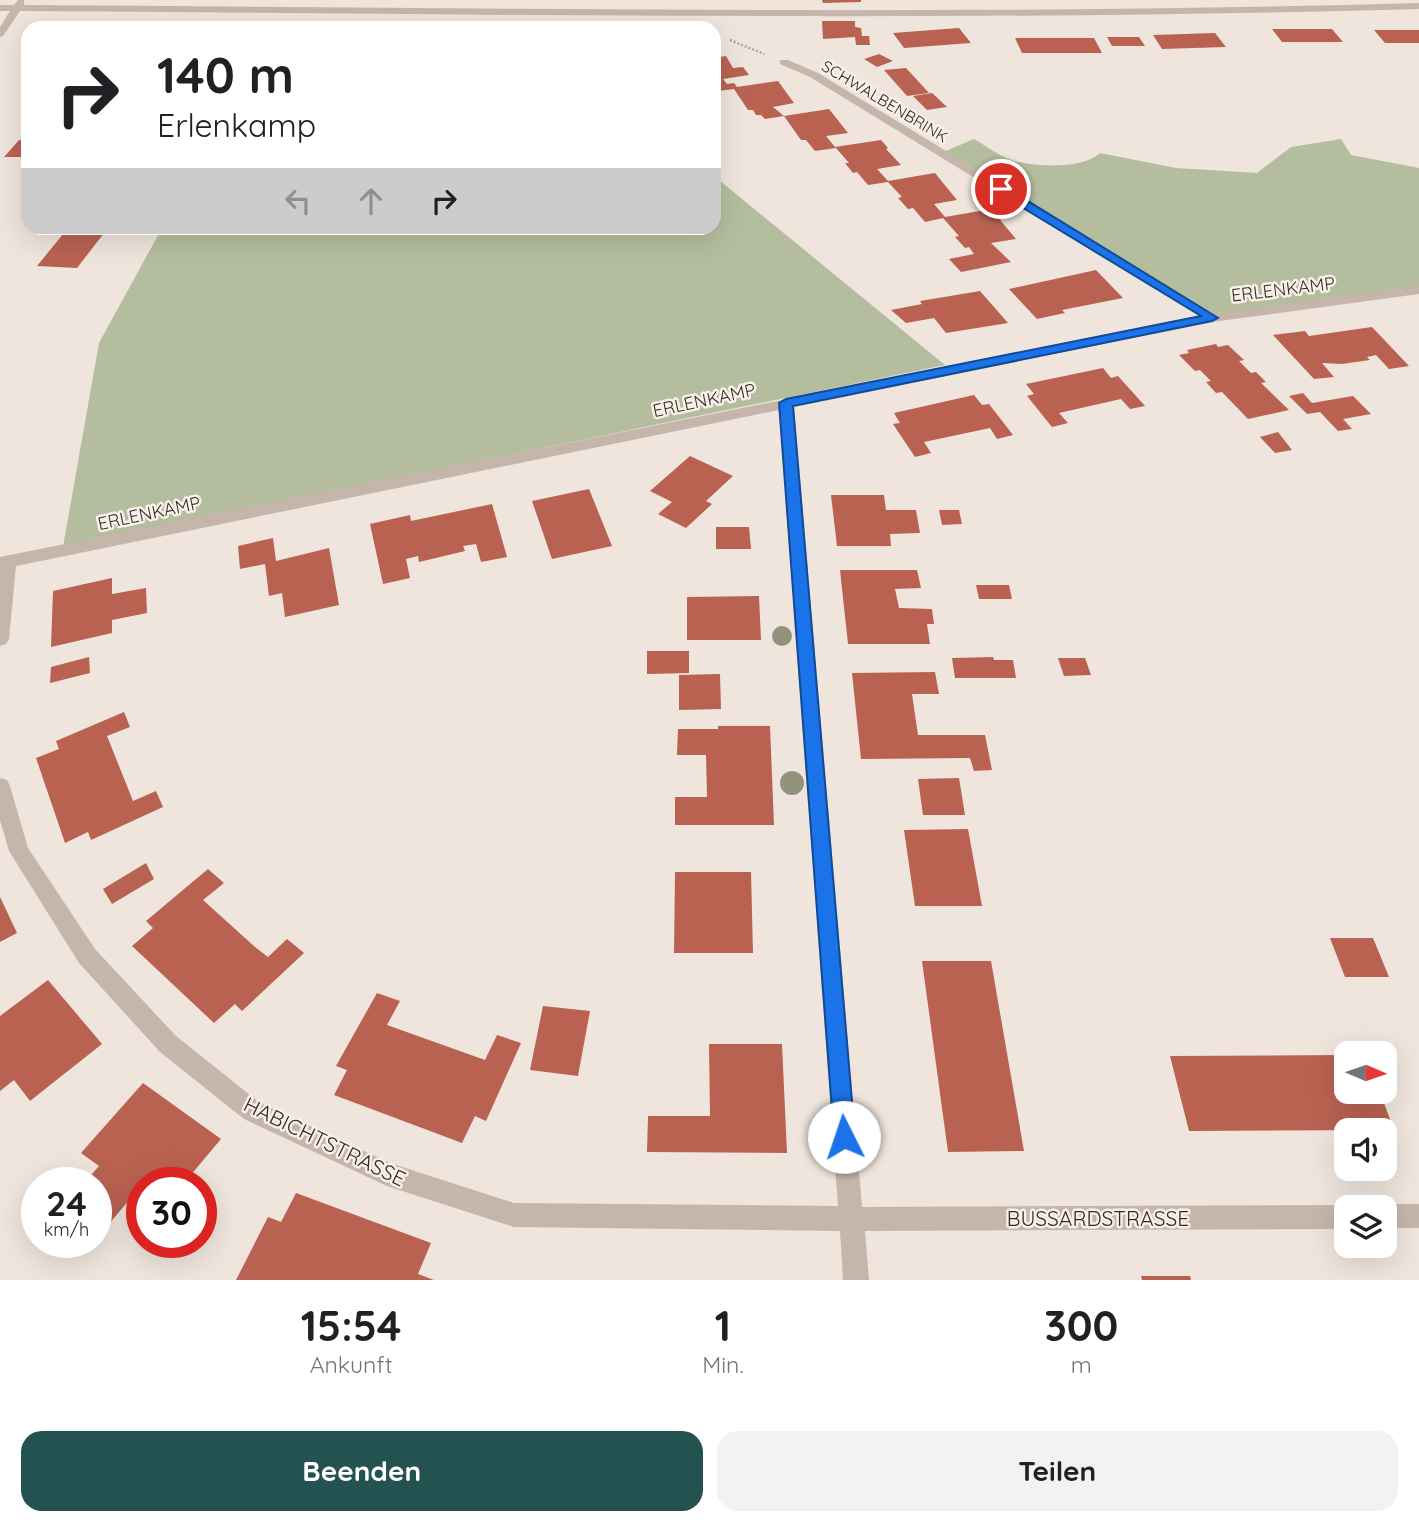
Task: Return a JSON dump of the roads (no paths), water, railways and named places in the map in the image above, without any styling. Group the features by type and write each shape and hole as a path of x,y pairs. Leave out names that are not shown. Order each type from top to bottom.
{"street":[{"path":"0,34 20,4"},
{"path":"0,8 20,4 576,5 1236,11 1419,6"},
{"name":"SCHWALBENBRINK","path":"784,62 814,75 1212,318"},
{"name":"ERLENKAMP","path":"4,562 1212,318 1419,290"},
{"path":"786,403 856,1280"},
{"path":"0,639 4,562"},
{"name":"HABICHTSTRASSE","path":"0,786 19,851 87,956 168,1044 252,1111 387,1174 514,1215 851,1219"},
{"path":"1397,1216 1419,1216"},
{"name":"BUSSARDSTRASSE","path":"851,1219 1334,1217"}]}
